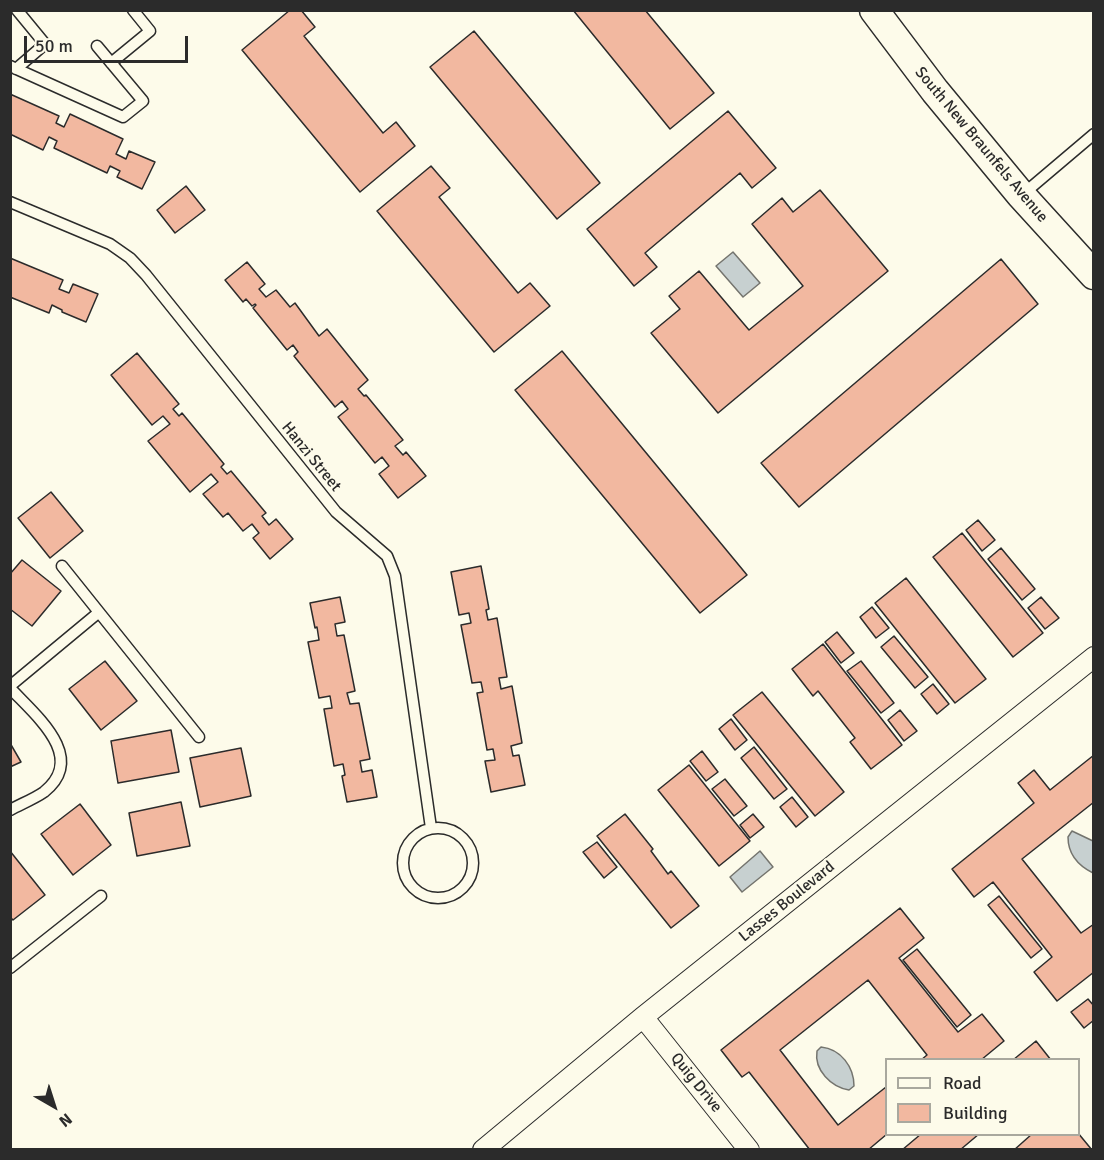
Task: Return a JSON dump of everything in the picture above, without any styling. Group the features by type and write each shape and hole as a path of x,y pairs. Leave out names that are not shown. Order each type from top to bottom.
{"main road":[{"name":"South New Braunfels Avenue","path":"877,12 935,91 1021,195 1094,275"}],"street":[{"name":"Lasses Boulevard","path":"483,1149 643,1017 1094,657"},
{"name":"Quig Drive","path":"643,1017 749,1149"}],"lane":[{"path":"17,10 45,44 13,67 123,117 143,101 97,46"},
{"path":"111,63 150,31 133,10"},
{"path":"1021,195 1094,134"},
{"name":"Hanzi Street","path":"10,202 110,244 130,258 336,512 387,556 395,576 431,828"},
{"path":"62,566 199,737"},
{"path":"10,810 43,792 59,777 62,760 56,739 10,687 99,613"},
{"path":"441,827 458,833 465,840 473,856 473,865 467,882 453,894 444,897 435,898 418,892 411,886 403,869 403,860 409,843 423,831 431,828 441,827"},
{"path":"11,968 101,896"}],"shaded area":[{"path":"733,252 760,283 743,297 716,266"},
{"path":"1072,831 1093,841 1093,873 1083,867 1072,854 1068,837"},
{"path":"760,851 773,867 742,892 730,877"},
{"path":"821,1047 835,1051 849,1066 854,1086 849,1090 830,1081 821,1071 817,1051"}],"building":[{"path":"290,10 301,10 315,27 304,36 383,133 396,122 415,146 360,192 242,50"},
{"path":"573,10 645,10 714,93 670,129"},
{"path":"474,31 600,183 557,219 430,67"},
{"path":"10,94 59,116 56,123 64,127 70,114 123,139 116,154 126,159 129,151 155,162 142,189 117,177 120,171 110,166 107,173 54,148 57,141 49,137 43,150 10,134"},
{"path":"728,111 776,168 752,188 740,173 645,253 657,267 634,286 587,229"},
{"path":"431,166 450,188 439,197 518,293 530,283 550,306 494,352 377,211"},
{"path":"186,186 205,210 175,233 157,210"},
{"path":"820,190 888,271 718,413 651,333 680,309 669,296 699,271 749,330 803,286 752,224 782,198 793,212"},
{"path":"10,258 63,280 59,289 69,293 73,284 98,294 86,322 52,305 49,313 10,297"},
{"path":"1001,259 1038,304 799,507 761,463"},
{"path":"247,262 265,284 259,289 266,297 276,290 290,307 295,303 319,336 327,329 368,380 358,389 364,396 366,395 403,440 395,446 403,455 406,452 426,476 398,498 379,474 389,466 382,457 375,463 338,417 348,409 342,401 335,407 294,356 298,352 293,345 287,350 253,308 256,305 252,306 246,299 243,302 225,280"},
{"path":"562,351 747,575 700,613 515,390"},
{"path":"137,353 179,404 173,409 179,416 182,413 224,464 221,467 227,474 231,471 266,513 262,516 269,525 276,519 293,539 270,559 253,538 259,533 252,524 243,531 228,513 223,517 203,494 218,482 211,474 190,492 148,441 170,424 163,416 152,425 111,375"},
{"path":"51,492 83,531 50,558 18,518"},
{"path":"978,520 995,540 982,551 966,530"},
{"path":"962,533 1043,633 1013,657 933,557"},
{"path":"1001,548 1035,589 1022,600 988,559"},
{"path":"22,560 61,591 32,626 10,609 10,574"},
{"path":"481,566 489,609 486,610 488,620 497,618 507,677 499,678 501,689 512,686 522,743 511,746 513,756 519,755 525,785 491,792 485,761 495,760 493,749 487,750 477,693 483,692 481,682 472,683 461,625 471,623 469,613 459,615 451,572"},
{"path":"906,578 986,679 955,703 875,603"},
{"path":"340,597 345,622 335,624 337,636 344,635 355,691 347,693 350,704 359,703 370,759 360,761 362,772 372,770 377,797 347,802 342,776 345,775 343,764 334,766 324,709 332,708 330,696 319,698 308,642 319,640 310,603"},
{"path":"1041,597 1059,618 1045,629 1028,608"},
{"path":"872,607 889,628 876,638 860,617"},
{"path":"837,632 854,653 841,663 825,642"},
{"path":"894,636 928,677 915,688 881,647"},
{"path":"823,644 902,745 871,769 850,742 855,738 818,691 813,696 792,669"},
{"path":"105,661 137,701 101,730 69,689"},
{"path":"861,661 894,703 881,713 847,671"},
{"path":"933,684 949,704 937,714 921,694"},
{"path":"762,692 844,792 815,816 733,715"},
{"path":"900,710 917,731 904,741 888,720"},
{"path":"731,719 747,740 735,750 719,729"},
{"path":"171,730 179,772 118,783 111,741"},
{"path":"10,743 21,762 10,767"},
{"path":"754,747 787,789 774,799 741,758"},
{"path":"241,748 251,796 200,807 190,758"},
{"path":"702,751 718,772 706,781 690,761"},
{"path":"1094,755 1094,802 1022,859 1081,933 1094,924 1094,972 1057,1001 1034,972 1052,957 993,882 974,897 952,869 1034,803 1018,783 1034,770 1050,790"},
{"path":"689,765 750,841 719,866 658,790"},
{"path":"725,779 747,806 734,816 712,789"},
{"path":"792,797 808,817 796,827 780,807"},
{"path":"181,802 190,846 137,856 129,813"},
{"path":"80,804 111,845 73,875 41,834"},
{"path":"625,814 653,849 651,851 668,874 671,871 699,906 671,928 597,836"},
{"path":"753,814 764,827 750,838 740,825"},
{"path":"597,842 617,867 604,878 583,852"},
{"path":"10,851 45,895 13,920 10,917"},
{"path":"999,896 1042,949 1031,958 988,905"},
{"path":"900,908 924,938 899,958 958,1032 982,1014 1004,1041 983,1058 923,1058 927,1055 868,980 780,1050 838,1125 885,1088 885,1136 868,1150 810,1150 749,1072 742,1077 721,1050"},
{"path":"917,949 971,1015 957,1027 903,960"},
{"path":"1088,999 1094,1006 1094,1020 1084,1028 1071,1012"},
{"path":"1036,1041 1049,1058 1015,1058"},
{"path":"1080,1135 1092,1150 1014,1150 1030,1136"},
{"path":"919,1136 977,1136 960,1150 902,1150"}]}
